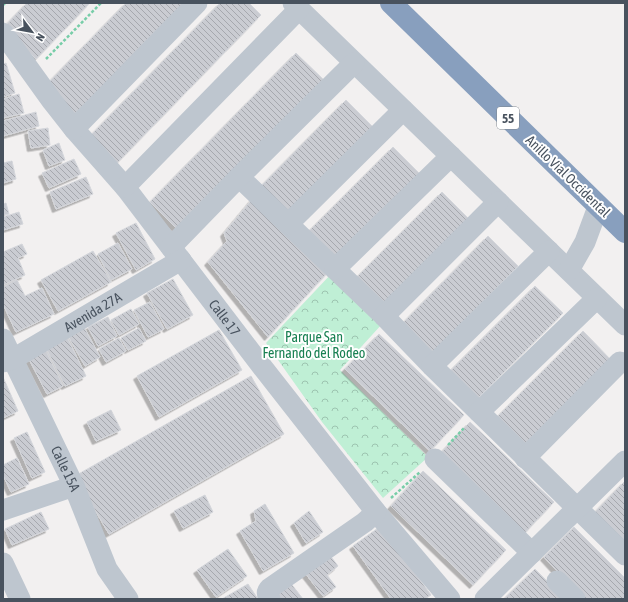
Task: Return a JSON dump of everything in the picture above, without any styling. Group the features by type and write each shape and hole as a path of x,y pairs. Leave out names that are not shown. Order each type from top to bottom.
{"highway":[{"name":"Anillo Vial Occidental","path":"391,3 625,232"}],"street":[{"path":"74,130 197,3"},
{"path":"125,187 296,6 625,325"},
{"name":"Calle 17","path":"3,33 74,130 179,247 376,512 450,599"},
{"name":"Avenida 27A","path":"8,360 179,247 239,177 354,63"},
{"path":"288,224 403,110"},
{"path":"335,269 450,156"},
{"path":"239,177 384,316 432,366 625,555"},
{"path":"384,316 498,202"},
{"path":"569,270 585,242 598,207"},
{"path":"432,366 549,251"},
{"path":"479,412 597,298"},
{"name":"Calle 15A","path":"3,339 8,360 74,486 107,569 128,599"},
{"path":"525,458 620,362"},
{"path":"435,459 532,553"},
{"path":"487,599 625,461"},
{"path":"3,510 74,486"},
{"path":"270,599 267,595 267,591 270,588 365,522 376,512"},
{"path":"3,563 20,599"},
{"path":"557,581 575,599"}],"path":[{"path":"31,73 101,3"}],"green space":[{"name":"Parque San Fernando del Rodeo","path":"332,273 383,323 340,370 428,457 383,498 322,422 266,343"}],"building":[{"path":"27,3 90,3 36,59 4,27"},
{"path":"126,3 184,3 74,115 45,86"},
{"path":"220,3 249,3 261,15 117,163 90,136"},
{"path":"296,53 326,82 180,232 150,202"},
{"path":"6,63 15,93 3,97 3,64"},
{"path":"19,94 24,113 3,118 3,99"},
{"path":"346,100 374,128 283,219 256,191"},
{"path":"36,112 39,126 3,136 3,121"},
{"path":"48,128 50,145 31,148 28,131"},
{"path":"59,143 65,160 49,166 43,150"},
{"path":"393,147 423,177 334,266 304,236"},
{"path":"74,159 81,174 49,188 42,173"},
{"path":"12,161 16,179 3,183 3,163"},
{"path":"86,177 93,194 56,209 50,192"},
{"path":"442,192 468,218 379,309 352,282"},
{"path":"254,197 330,270 268,337 208,262 227,241 224,233"},
{"path":"6,203 9,214 3,215 3,204"},
{"path":"19,212 23,224 3,230 3,217"},
{"path":"136,223 155,259 136,270 116,233"},
{"path":"488,236 518,266 429,358 398,328"},
{"path":"118,243 132,269 111,280 98,254"},
{"path":"22,244 27,254 18,258 25,275 3,285 3,252"},
{"path":"93,251 111,282 58,311 41,280"},
{"path":"173,279 193,315 167,329 147,293"},
{"path":"17,280 25,296 42,288 54,314 16,332 3,304 3,287"},
{"path":"535,286 563,313 473,403 446,375"},
{"path":"150,302 164,329 148,337 134,310"},
{"path":"131,309 139,324 119,335 111,320"},
{"path":"108,317 117,336 98,346 88,327"},
{"path":"84,327 100,357 85,366 68,336"},
{"path":"139,328 146,341 128,350 121,338"},
{"path":"219,330 242,370 159,417 137,376"},
{"path":"583,331 612,361 523,450 493,421"},
{"path":"379,334 464,415 430,451 345,369"},
{"path":"67,337 86,376 65,386 46,348"},
{"path":"119,338 126,351 106,362 99,349"},
{"path":"45,349 63,386 47,394 28,357"},
{"path":"251,376 284,434 109,534 75,476"},
{"path":"3,377 18,411 3,418"},
{"path":"111,410 121,430 96,441 87,422"},
{"path":"470,422 554,502 520,538 436,458"},
{"path":"27,432 45,472 32,478 14,438"},
{"path":"17,458 29,484 11,492 3,475 3,465"},
{"path":"423,471 506,550 473,585 391,506"},
{"path":"625,481 625,547 593,514"},
{"path":"205,495 213,512 183,528 174,511"},
{"path":"265,504 294,553 263,571 240,531 256,521 254,511"},
{"path":"309,511 323,532 306,543 294,523"},
{"path":"41,512 49,529 12,545 5,529"},
{"path":"381,526 431,595 425,599 391,599 353,546"},
{"path":"574,527 625,578 625,599 583,599 544,557"},
{"path":"228,549 247,576 216,597 197,570"},
{"path":"329,554 338,566 327,575 336,587 323,596 305,573"},
{"path":"535,569 565,599 504,599"},
{"path":"289,581 303,599 277,599 273,593"},
{"path":"248,584 258,599 222,599"}]}
